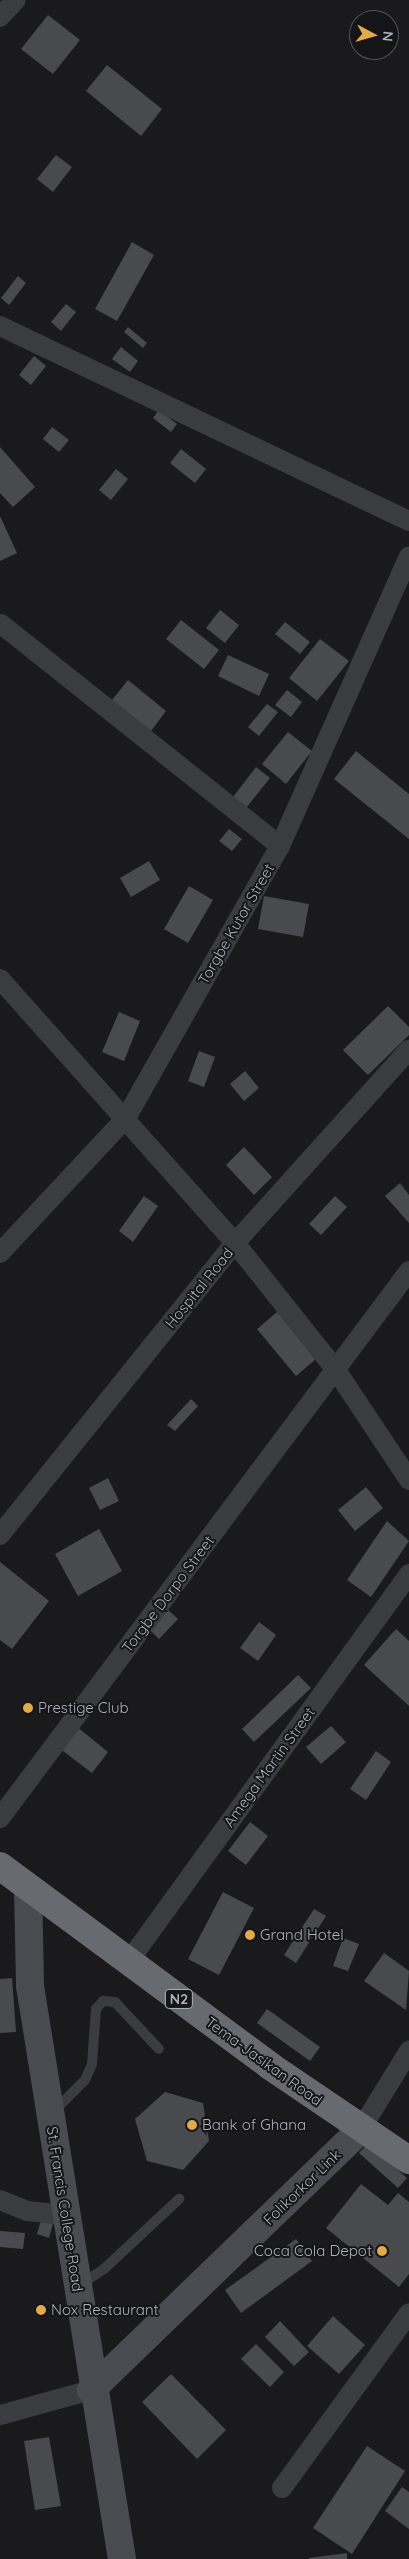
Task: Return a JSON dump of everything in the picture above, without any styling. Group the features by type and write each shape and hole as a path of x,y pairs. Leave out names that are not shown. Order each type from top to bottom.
{"highway":[{"name":"Tema-Jasikan Road","path":"0,1866 361,2129"},
{"name":"N2","path":"361,2129 409,2160"}],"main road":[{"name":"St. Francis College Road","path":"28,1888 30,1986 67,2215 91,2390 122,2559"},
{"name":"Folikorkor Link","path":"91,2390 361,2129"}],"street":[{"path":"0,16 16,0"},
{"path":"0,326 409,521"},
{"name":"Torgbe Kutor Street","path":"0,1253 126,1118 280,846 402,592 409,556"},
{"path":"0,624 280,846"},
{"path":"0,979 235,1242 336,1370 409,1480"},
{"name":"Hospital Road","path":"0,1535 235,1242 409,1050"},
{"name":"Torgbe Dorpo Street","path":"0,1818 409,1272"},
{"name":"Amega Martin Street","path":"128,1961 409,1574"},
{"path":"361,2129 409,2051"},
{"path":"0,2200 27,2211 67,2215"},
{"path":"282,2488 409,2313"},
{"path":"0,2416 91,2390"}],"lane":[{"path":"51,2114 85,2080 92,2064 96,2009 103,2001 115,2002 159,2049"},
{"path":"77,2287 104,2269 179,2199"}],"building":[{"path":"48,15 80,40 53,74 21,49"},
{"path":"107,65 162,109 141,136 86,91"},
{"path":"56,155 72,167 53,192 37,179"},
{"path":"132,242 154,255 117,321 95,309"},
{"path":"18,276 26,283 9,305 1,298"},
{"path":"66,304 76,312 61,331 51,322"},
{"path":"128,327 147,343 143,348 124,332"},
{"path":"121,347 138,361 130,372 112,359"},
{"path":"34,356 46,366 31,385 19,375"},
{"path":"159,410 177,424 171,432 153,418"},
{"path":"52,427 69,440 59,452 43,439"},
{"path":"0,447 35,487 13,507 0,493"},
{"path":"181,449 206,469 195,483 170,463"},
{"path":"116,469 128,479 111,500 99,490"},
{"path":"0,516 17,553 0,561"},
{"path":"220,610 239,625 225,643 206,628"},
{"path":"181,620 219,650 204,669 166,639"},
{"path":"285,622 310,642 300,654 275,634"},
{"path":"320,639 349,661 317,701 289,678"},
{"path":"228,655 269,674 259,696 218,676"},
{"path":"128,680 166,711 151,731 112,700"},
{"path":"287,690 302,702 291,717 275,705"},
{"path":"267,704 278,712 259,736 248,727"},
{"path":"288,732 312,751 286,784 262,764"},
{"path":"356,751 409,794 409,839 334,779"},
{"path":"256,767 270,778 246,808 233,797"},
{"path":"229,829 242,839 232,851 219,841"},
{"path":"149,861 160,880 131,897 120,878"},
{"path":"189,886 213,900 188,943 164,929"},
{"path":"264,896 309,904 303,937 258,929"},
{"path":"388,1006 409,1027 409,1035 368,1075 343,1050"},
{"path":"119,1012 140,1021 124,1061 102,1052"},
{"path":"199,1051 215,1057 204,1087 188,1081"},
{"path":"245,1071 259,1088 244,1101 230,1084"},
{"path":"244,1147 272,1177 254,1195 226,1165"},
{"path":"400,1183 409,1195 409,1223 385,1196"},
{"path":"144,1196 158,1206 133,1242 119,1231"},
{"path":"335,1196 347,1207 321,1235 309,1224"},
{"path":"277,1312 316,1359 296,1376 257,1329"},
{"path":"191,1399 198,1406 175,1431 167,1425"},
{"path":"108,1478 119,1501 100,1510 89,1488"},
{"path":"366,1487 383,1508 355,1531 338,1510"},
{"path":"387,1521 409,1541 371,1597 347,1580"},
{"path":"99,1529 122,1571 78,1596 55,1554"},
{"path":"0,1562 49,1601 12,1649 0,1640"},
{"path":"167,1609 178,1619 159,1639 149,1629"},
{"path":"259,1622 276,1635 258,1661 240,1648"},
{"path":"396,1629 409,1641 409,1706 364,1665"},
{"path":"298,1675 311,1688 254,1742 242,1729"},
{"path":"76,1726 108,1752 92,1773 59,1748"},
{"path":"331,1726 346,1742 321,1764 306,1747"},
{"path":"376,1751 391,1762 366,1800 350,1789"},
{"path":"250,1822 268,1836 246,1865 228,1851"},
{"path":"223,1892 254,1908 219,1975 188,1959"},
{"path":"314,1909 326,1916 296,1963 284,1955"},
{"path":"343,1938 359,1944 348,1971 333,1966"},
{"path":"384,1953 409,1971 406,2010 364,1981"},
{"path":"12,1978 16,2032 0,2033 0,1979"},
{"path":"267,2009 320,2047 310,2061 257,2023"},
{"path":"165,2092 203,2103 209,2141 183,2170 147,2161 135,2119"},
{"path":"368,2143 407,2178 398,2188 359,2153"},
{"name":"Coca Cola Depot","path":"361,2184 388,2205 398,2193 409,2202 409,2274 399,2287 326,2228"},
{"path":"42,2217 54,2220 49,2238 37,2234"},
{"path":"0,2231 25,2233 23,2249 0,2247"},
{"path":"296,2239 312,2261 241,2313 225,2290"},
{"path":"333,2316 365,2345 339,2374 307,2346"},
{"path":"280,2321 309,2352 294,2366 265,2337"},
{"path":"256,2344 284,2372 270,2387 241,2359"},
{"path":"171,2374 226,2430 197,2459 142,2402"},
{"path":"49,2437 61,2506 35,2510 24,2441"},
{"path":"367,2446 405,2471 352,2554 313,2528"},
{"path":"402,2487 409,2492 409,2529 385,2511"},
{"path":"347,2553 347,2559 309,2559 309,2558"}],"place":[{"name":"Prestige Club","path":"28,1708"},
{"name":"Grand Hotel","path":"250,1935"},
{"name":"Bank of Ghana","path":"192,2125"},
{"name":"Coca Cola Depot","path":"382,2251"},
{"name":"Nox Restaurant","path":"41,2310"}]}
